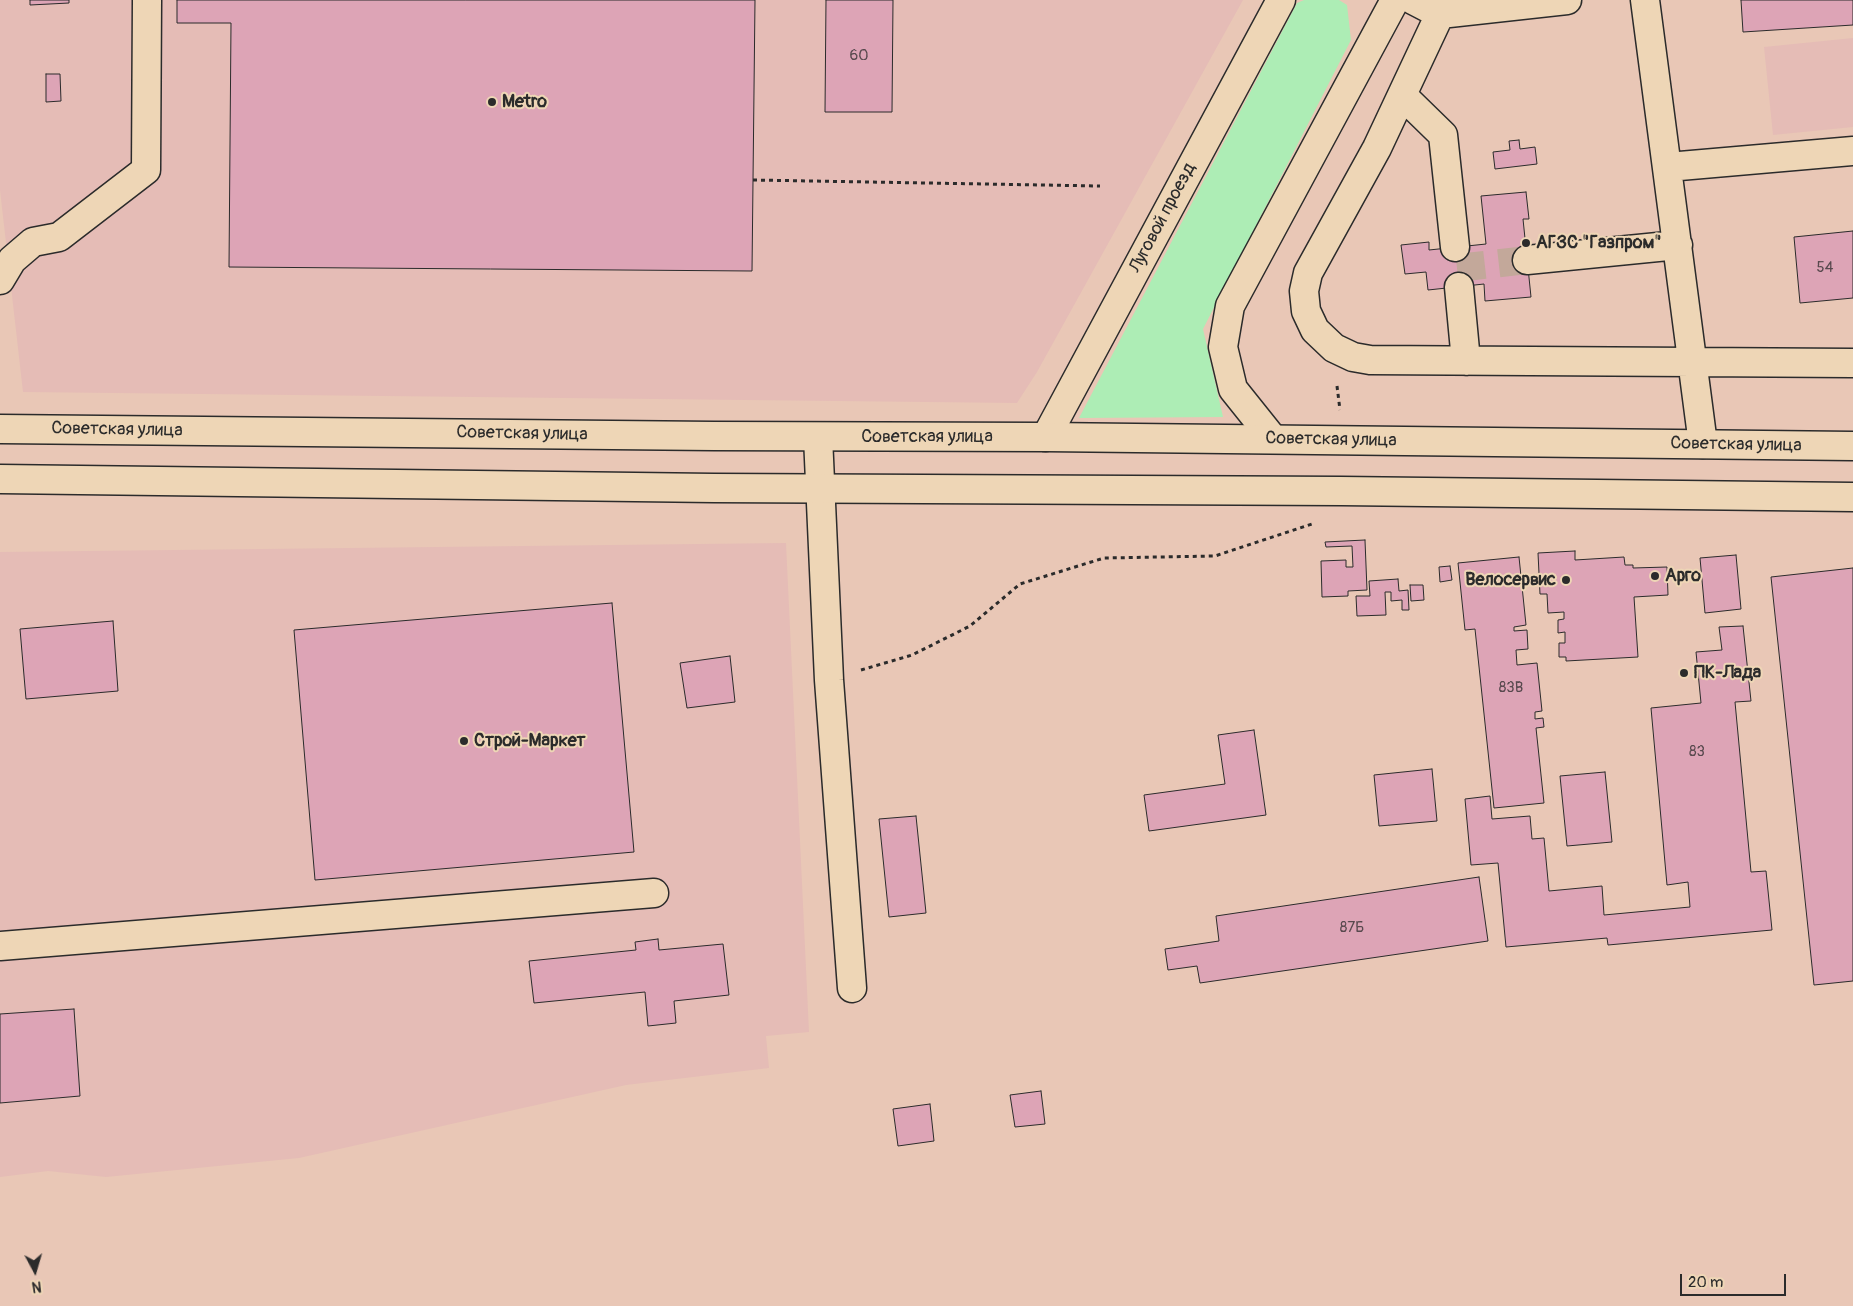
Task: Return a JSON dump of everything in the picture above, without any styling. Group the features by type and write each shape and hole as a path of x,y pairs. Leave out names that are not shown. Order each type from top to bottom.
{"main road":[{"path":"0,280 12,260 33,242 59,237 146,170 147,0"},
{"name":"Луговой проезд","path":"1046,436 1281,0"},
{"path":"1272,439 1233,389 1223,347 1230,306 1395,0"},
{"path":"1413,0 1440,14 1567,0"},
{"path":"1645,0 1694,362 1703,444"},
{"path":"1440,14 1377,148 1308,273 1304,291 1306,311 1315,330 1334,348 1353,357 1370,360 1853,363"},
{"path":"1402,95 1443,135 1455,247"},
{"path":"1668,167 1853,152"},
{"path":"1527,260 1678,245"},
{"path":"1459,287 1466,361"},
{"name":"Советская улица","path":"0,429 818,437 1046,436 1853,446"},
{"path":"818,437 829,680 852,988"},
{"path":"0,480 1351,491 1853,498"},
{"path":"0,946 654,894"}],"path":[{"path":"753,180 1100,186"},
{"path":"1334,348 1343,441"},
{"path":"829,680 912,655 970,626 1020,584 1104,558 1215,556 1314,524"}],"shaded area":[{"path":"0,0 1243,0 1037,372 1017,403 23,392 0,190"},
{"path":"1853,38 1853,127 1773,135 1764,47"},
{"path":"786,543 809,1032 766,1036 769,1068 626,1085 299,1158 106,1177 48,1171 0,1177 0,552"}],"green space":[{"path":"1304,0 1339,0 1347,5 1351,40 1203,329 1223,417 1079,418 1297,3"}],"building":[{"path":"30,0 69,0 69,3 30,5"},
{"name":"Metro","path":"177,0 755,0 752,271 229,267 231,23 177,23"},
{"path":"826,0 893,0 892,112 825,112"},
{"path":"1741,0 1853,0 1853,25 1743,32"},
{"path":"46,74 60,74 61,101 46,102"},
{"path":"1519,140 1520,149 1535,147 1537,164 1495,169 1493,152 1510,150 1509,141"},
{"path":"1526,192 1529,219 1523,219 1531,297 1485,301 1484,284 1428,290 1426,272 1405,274 1401,245 1429,242 1429,250 1486,244 1481,196"},
{"path":"1853,231 1853,298 1800,303 1794,237"},
{"path":"1365,540 1367,590 1348,591 1348,596 1322,597 1321,561 1346,560 1346,567 1353,567 1352,546 1326,547 1325,542"},
{"path":"1575,551 1575,560 1624,557 1625,565 1633,565 1633,568 1667,567 1668,595 1634,597 1638,657 1566,661 1566,657 1559,657 1559,643 1565,643 1565,632 1558,633 1558,620 1564,619 1564,612 1548,613 1547,594 1540,594 1538,553"},
{"path":"1736,555 1741,609 1705,613 1700,558"},
{"path":"1519,557 1526,625 1514,627 1514,631 1527,630 1528,649 1516,650 1517,665 1537,663 1542,711 1535,712 1535,719 1543,718 1544,727 1536,728 1544,803 1494,808 1475,629 1465,630 1458,563"},
{"path":"1450,566 1452,580 1440,582 1439,567"},
{"path":"1853,568 1853,981 1814,985 1771,577"},
{"path":"1398,579 1399,591 1408,590 1409,610 1402,610 1402,600 1391,601 1391,592 1385,592 1386,615 1357,616 1356,596 1370,596 1369,581"},
{"path":"1410,585 1423,585 1424,600 1411,601"},
{"name":"Строй-Маркет","path":"612,603 634,852 315,880 294,630"},
{"path":"113,621 118,691 26,699 20,629"},
{"path":"1743,626 1751,701 1735,702 1751,872 1766,871 1772,930 1608,945 1607,938 1506,947 1498,863 1471,865 1465,799 1490,796 1492,819 1530,816 1532,839 1544,838 1549,891 1602,886 1604,915 1690,907 1688,882 1667,885 1651,708 1701,703 1696,652 1722,650 1719,627"},
{"path":"730,656 735,702 687,708 680,663"},
{"path":"1254,730 1266,815 1149,831 1144,795 1225,784 1218,735"},
{"path":"1432,769 1437,821 1379,826 1374,775"},
{"path":"1605,772 1612,842 1567,846 1560,776"},
{"path":"916,816 926,913 889,917 879,819"},
{"path":"1479,877 1488,941 1200,983 1197,966 1168,970 1165,949 1219,941 1216,916"},
{"path":"658,939 659,950 723,944 729,995 674,1001 676,1023 648,1026 645,992 534,1003 529,961 636,950 635,942"},
{"path":"74,1009 80,1096 0,1103 0,1014"},
{"path":"1041,1091 1045,1124 1015,1127 1010,1095"},
{"path":"930,1104 934,1141 898,1146 893,1109"}],"tunnel":[{"path":"1457,268 1527,260"}],"place":[{"name":"Metro","path":"492,102"},
{"name":"АГЗС \"Газпром\"","path":"1526,243"},
{"name":"Арго","path":"1655,576"},
{"name":"Велосервис","path":"1566,580"},
{"name":"ПК-Лада","path":"1684,673"},
{"name":"Строй-Маркет","path":"464,741"}]}
